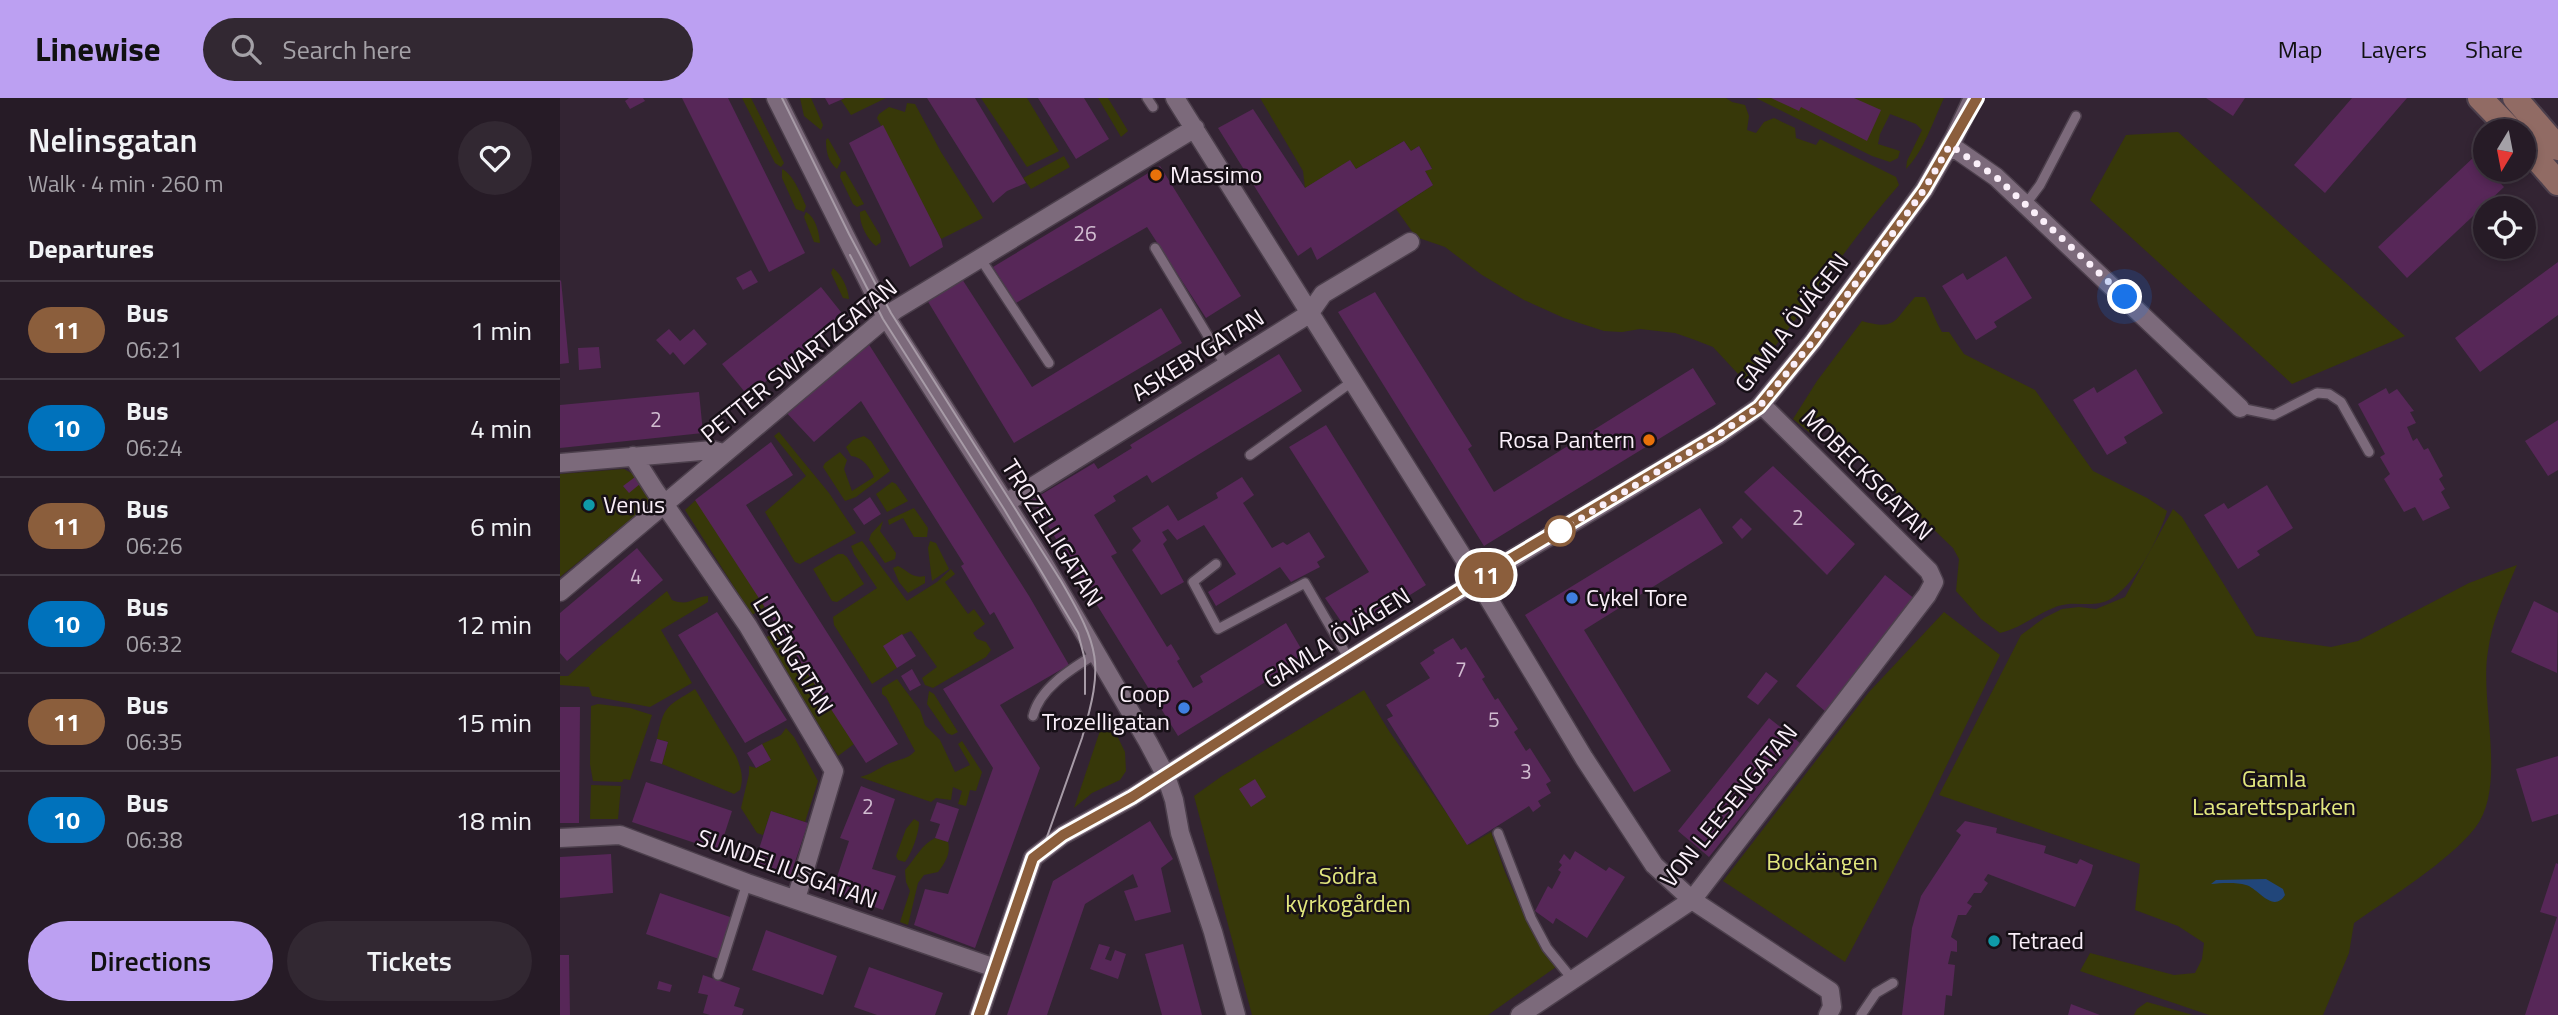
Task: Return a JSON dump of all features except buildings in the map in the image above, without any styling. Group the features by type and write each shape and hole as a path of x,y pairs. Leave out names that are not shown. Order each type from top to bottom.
{"main road":[{"path":"2480,98 2500,119"},
{"path":"2515,98 2558,148"},
{"path":"2536,158 2558,183"}],"street":[{"name":"TROZELLIGATAN","path":"776,98 886,317 1006,503 1097,653 1166,776 1180,833 1213,932 1236,1015"},
{"path":"1175,98 1478,581 1584,758 1654,865 1692,900 1830,991 1832,1007 1828,1015"},
{"name":"GAMLA ÖVÄGEN","path":"979,1015 1033,858 1063,835 1166,776 1349,659 1718,435 1762,405 1813,341 1924,190 1973,101"},
{"name":"PETTER SWARTZGATAN","path":"560,592 886,317 1195,128"},
{"path":"1950,145 1996,177 2240,408"},
{"name":"ASKEBYGATAN","path":"1006,503 1309,314 1323,294 1409,242"},
{"name":"MOBECKSGATAN","path":"1762,405 1929,571 1934,582"},
{"path":"560,463 713,450 723,453"},
{"name":"LIDÉNGATAN","path":"633,456 748,626 834,771 796,899"},
{"name":"VON LEESENGATAN","path":"1520,1015 1692,900 1927,595 1934,582"},
{"name":"SUNDELIUSGATAN","path":"560,838 620,835 747,883 995,968"}],"lane":[{"path":"1147,98 1153,107"},
{"path":"2025,205 2047,172 2076,116"},
{"path":"1155,248 1226,366"},
{"path":"980,258 1049,363"},
{"path":"1250,455 1353,381"},
{"path":"2240,408 2274,415 2317,393 2329,394 2341,402 2369,452"},
{"path":"1216,564 1193,582 1218,629 1305,583 1349,659"},
{"path":"1033,716 1035,706 1043,694 1097,653"},
{"path":"1498,833 1531,918 1547,947 1573,980"},
{"path":"718,975 747,883"},
{"path":"1861,1015 1876,993 1893,983"}],"green space":[{"path":"742,98 751,98 784,163 781,167 775,163"},
{"path":"800,98 811,98 823,125 821,130 804,116"},
{"path":"886,98 851,115 841,100"},
{"path":"981,98 1027,98 1059,151 1027,167"},
{"path":"1098,98 1108,98 1128,131 1121,137"},
{"path":"1260,98 1726,98 1745,105 1749,116 1747,130 1756,133 1764,122 1774,118 1795,128 1796,138 1816,145 1820,139 1896,177 1899,185 1861,231 1771,352 1746,379 1713,347 1675,333 1640,329 1604,331 1564,318 1524,300 1482,275 1445,247 1416,237 1396,209 1433,185 1425,171 1432,168 1419,146 1411,151 1404,141 1356,169 1350,161 1305,188 1303,171"},
{"path":"1756,98 1944,98 1923,145 1906,169 1907,161 1922,130 1916,124 1890,114 1878,144 1900,151 1898,158 1890,162 1872,156"},
{"path":"907,103 915,104 941,152 983,218 941,239 877,118 889,107 905,112"},
{"path":"2178,132 2405,336 2292,384 2090,200 2126,135"},
{"path":"828,138 841,161 837,169 828,156"},
{"path":"1064,156 1070,167 1031,189 1023,178"},
{"path":"782,169 797,186 806,206 804,212 796,209 782,178"},
{"path":"845,171 864,204 857,207 853,204 840,177 841,172"},
{"path":"865,210 880,235 881,242 876,246 862,226 860,212"},
{"path":"806,212 815,222 820,243 814,242 804,217"},
{"path":"833,268 844,282 849,299 843,298 831,273"},
{"path":"1915,297 1925,297 1942,332 1949,332 1964,354 2035,390 2093,471 2167,511 2142,565 2111,599 2095,604 2058,606 2000,633 1981,619 1956,591 1959,559 1953,548 1825,425 1810,433 1793,419 1817,381 1862,321 1889,324"},
{"path":"779,432 829,493 856,533 800,564 795,562 765,512 806,476 774,436"},
{"path":"864,436 871,441 890,471 856,497 845,501 823,467 840,452 847,460 844,469 852,491 874,477 866,464 851,456 846,447 853,440"},
{"path":"624,469 635,475 649,494 647,506 560,577 560,474"},
{"path":"892,482 908,501 887,512 876,494"},
{"path":"698,498 766,606 752,615 685,510"},
{"path":"914,508 928,528 927,537 914,537 903,518 889,525 888,520"},
{"name":"Gamla Lasarettsparken","path":"2173,509 2182,517 2256,636 2331,647 2358,641 2469,583 2517,565 2496,618 2488,651 2486,671 2491,767 2490,790 2485,810 2475,828 2450,854 2354,923 2349,953 2323,1015 2209,1015 2080,971 2090,953 2174,975 2195,973 2202,959 2204,943 2178,926 2135,910 2140,864 1939,795 2021,635 2062,609 2096,609 2125,597"},
{"path":"883,521 880,531 896,553 895,559 885,563 869,540"},
{"path":"862,541 907,601 937,582 951,569 955,574 945,582 968,614 974,609 985,624 973,633 977,639 986,642 991,650 986,657 933,688 925,685 922,678 937,667 911,631 902,635 897,668 872,684 834,625 833,617 877,588 851,546"},
{"path":"930,541 936,543 949,569 932,581 928,548"},
{"path":"838,554 847,557 864,584 837,602 832,601 813,569"},
{"path":"898,566 914,575 925,576 925,583 908,593 893,568"},
{"path":"667,591 672,600 678,602 708,596 708,602 661,630 692,683 650,707 592,696 589,687 560,685 560,676 568,676"},
{"name":"Bockängen","path":"1944,612 2000,655 1926,808 1845,962 1723,881 1869,692"},
{"path":"780,629 854,744 838,756 765,638"},
{"path":"897,679 920,710 925,725 940,740 955,772 970,765 958,744 962,741 982,772 976,791 970,790 966,806 958,804 962,791 953,787 951,800 936,798 931,802 860,777 906,758 915,751 882,694 882,688"},
{"path":"695,689 738,760 742,781 740,790 734,794 662,764 668,742 657,739 662,719 668,708"},
{"name":"Södra kyrkogården","path":"1364,690 1389,731 1469,845 1491,832 1528,924 1556,967 1488,1015 1252,1015 1194,796 1222,776"},
{"path":"929,691 934,694 958,732 952,735 947,733 927,704"},
{"path":"598,704 630,708 652,715 630,780 593,781 590,764 591,706"},
{"path":"1106,713 1125,752 1126,771 1120,780 1092,793 1074,808"},
{"path":"786,728 794,737 818,781 805,822 771,811 763,835 757,833 741,808 749,766 756,768 771,760 762,744 781,735"},
{"path":"591,785 621,786 618,819 590,819"},
{"path":"914,819 919,822 913,848 905,862 898,860 896,856 906,829"},
{"path":"935,838 948,842 948,854 938,872 924,875 918,883 908,925 900,922 910,891 905,870 922,848"},
{"path":"2147,1002 2193,1015 2134,1015 2137,1009"}],"water":[{"path":"2266,879 2283,889 2285,895 2280,900 2271,901 2242,884 2211,884 2216,880"}],"tram line":[{"path":"782,98 891,313 1061,581 1091,640 1095,673 1082,738 984,1015"},
{"path":"850,255 883,319 1004,509 1078,633 1085,660 1085,694"}],"bus line":[{"name":"11","path":"979,1015 1033,858 1041,851 1063,835 1166,776 1505,562 1718,435 1759,407 1813,341 1924,190 1977,98"}],"place":[{"name":"Massimo","path":"1156,175"},
{"name":"Rosa Pantern","path":"1649,440"},
{"name":"Venus","path":"589,505"},
{"name":"Cykel Tore","path":"1572,598"},
{"name":"Coop Trozelligatan","path":"1184,708"},
{"name":"Tetraed","path":"1994,941"}],"route":[{"path":"1560,531 1759,407 1813,341 1893,233 1924,190 1950,145 1996,177 2125,297"}]}
